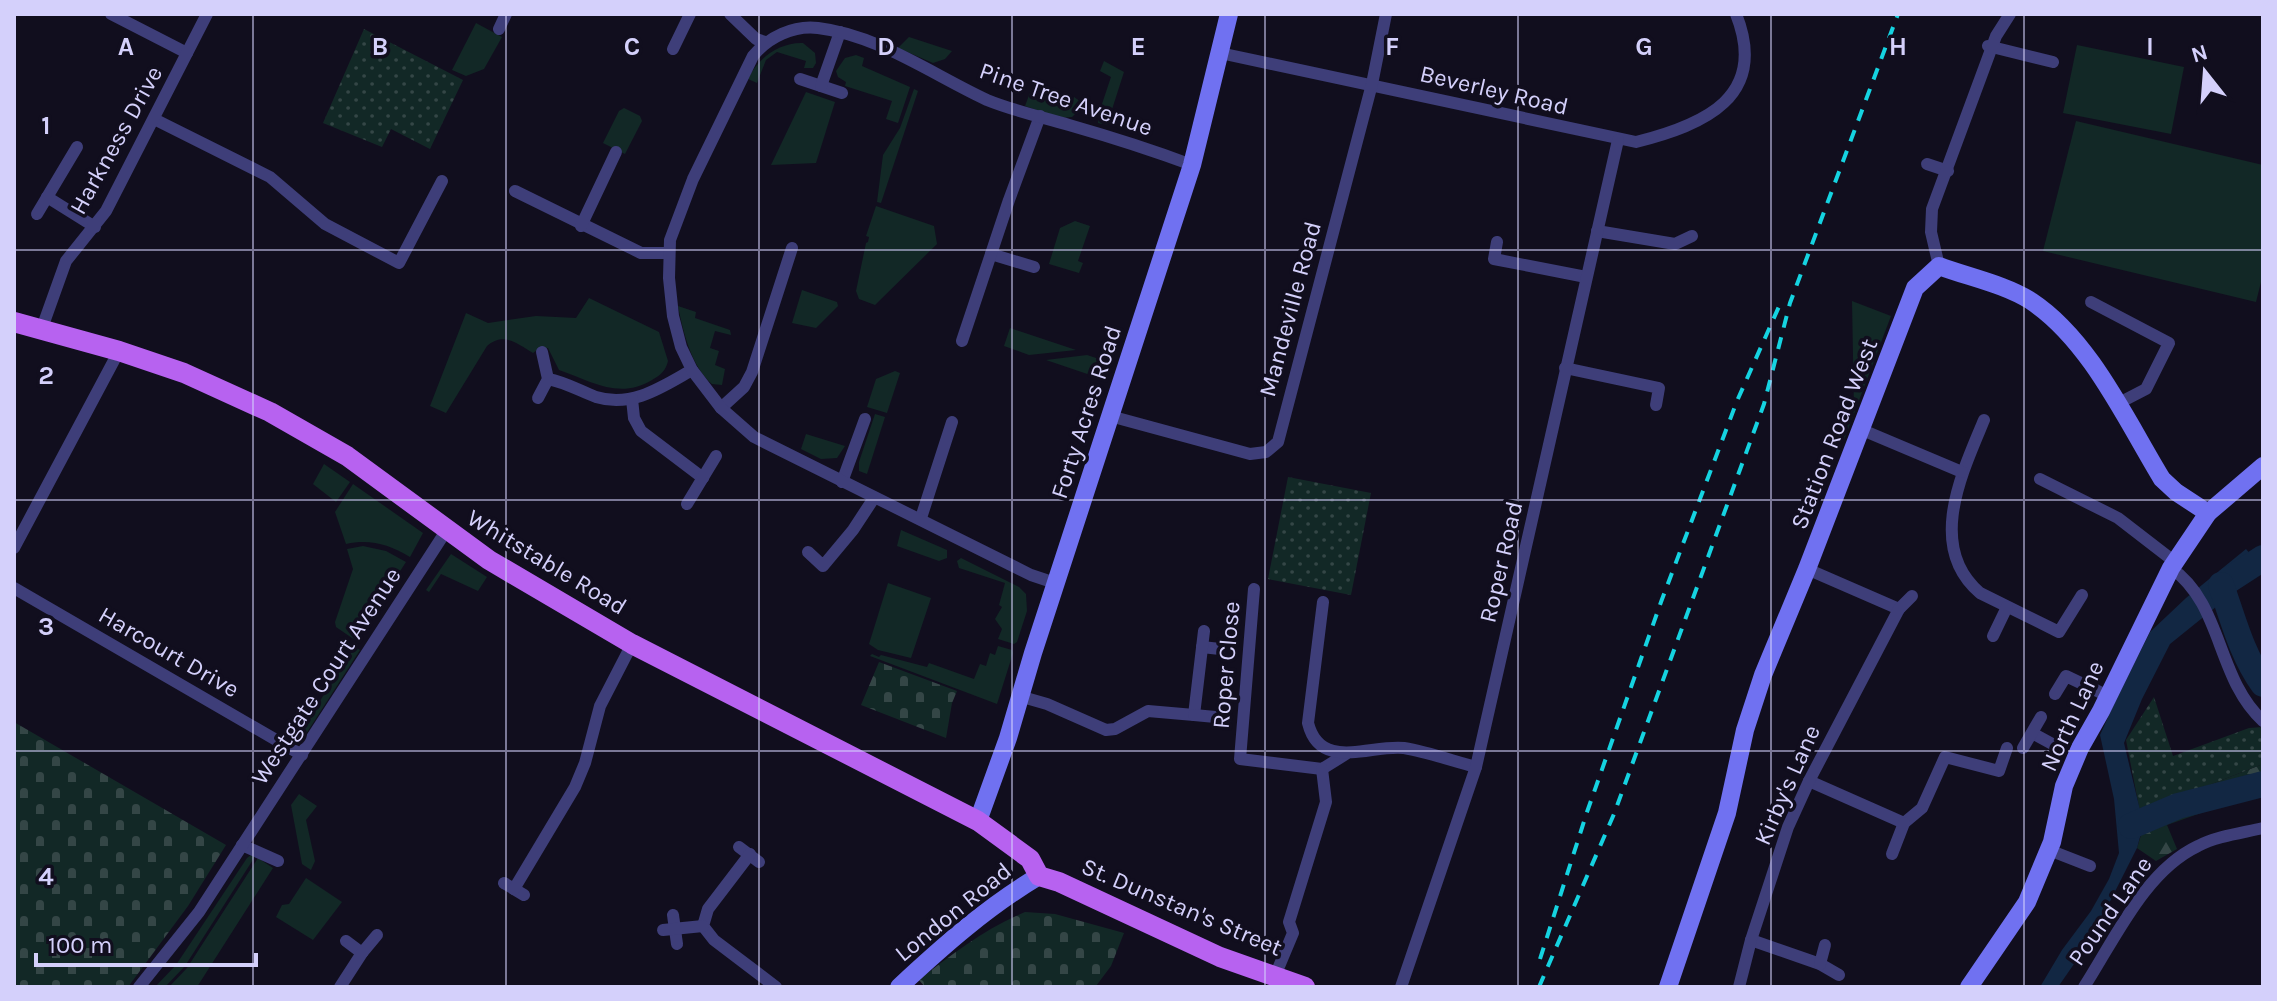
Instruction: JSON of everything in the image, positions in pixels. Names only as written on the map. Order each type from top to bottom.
[{"type":"main road","name":"Whitstable Road","points":[[14,322],[184,373],[301,428],[347,456],[489,560],[632,644],[978,821],[1030,859],[1039,876]]},
{"type":"main road","name":"St. Dunstan's Street","points":[[1039,876],[1059,882],[1220,957],[1305,987]]},
{"type":"street","points":[[111,14],[187,53]]},
{"type":"street","name":"Harkness Drive","points":[[42,328],[66,261],[95,227],[207,14]]},
{"type":"street","points":[[499,29],[506,14]]},
{"type":"street","points":[[673,49],[690,14]]},
{"type":"street","points":[[730,14],[756,39],[765,42],[747,65],[693,179],[675,222],[668,253],[673,316],[681,347],[692,370],[721,408],[754,437],[1031,575],[1055,583]]},
{"type":"street","name":"Forty Acres Road","points":[[978,821],[1008,738],[1055,583],[1192,165],[1229,14]]},
{"type":"street","name":"Mandeville Road","points":[[1110,416],[1250,454],[1273,449],[1278,442],[1372,84],[1386,14]]},
{"type":"street","name":"Beverley Road","points":[[1220,53],[1636,142],[1675,133],[1706,116],[1727,99],[1744,75],[1747,61],[1746,44],[1736,14]]},
{"type":"street","points":[[2010,14],[1991,43],[1932,209],[1931,232],[1939,266],[2030,301],[2066,331],[2092,364],[2162,479],[2208,513]]},
{"type":"street","name":"Pine Tree Avenue","points":[[765,42],[802,28],[840,32],[897,55],[989,100],[1192,165]]},
{"type":"street","points":[[821,86],[840,32]]},
{"type":"street","points":[[1991,43],[2053,62]]},
{"type":"street","points":[[800,79],[842,93]]},
{"type":"street","points":[[962,341],[1040,116]]},
{"type":"street","points":[[154,119],[270,177],[325,224],[399,263],[442,181]]},
{"type":"street","name":"Roper Road","points":[[1401,987],[1476,767],[1618,140]]},
{"type":"street","points":[[37,214],[77,147]]},
{"type":"street","points":[[581,226],[616,152]]},
{"type":"street","points":[[1927,164],[1948,171]]},
{"type":"street","points":[[515,191],[641,253],[668,253]]},
{"type":"street","points":[[47,197],[95,227]]},
{"type":"street","points":[[1597,231],[1675,244],[1692,236]]},
{"type":"street","points":[[1497,242],[1494,259],[1586,277]]},
{"type":"street","points":[[721,408],[744,387],[752,372],[792,248]]},
{"type":"street","points":[[991,254],[1034,267]]},
{"type":"street","name":"Station Road West","points":[[1668,987],[1727,813],[1745,730],[1763,675],[1915,288],[1939,266]]},
{"type":"street","points":[[2091,302],[2169,343],[2146,389],[2117,404]]},
{"type":"street","points":[[14,548],[119,351]]},
{"type":"street","points":[[538,398],[548,379],[542,352]]},
{"type":"street","points":[[1565,368],[1659,388],[1656,405]]},
{"type":"street","points":[[548,379],[613,401],[632,399],[656,390],[692,370]]},
{"type":"street","points":[[632,399],[634,418],[641,431],[703,478]]},
{"type":"street","points":[[842,482],[865,419]]},
{"type":"street","points":[[1984,420],[1962,472],[1951,524],[1954,557],[1971,585],[2007,607],[2059,632],[2082,595]]},
{"type":"street","points":[[921,518],[952,422]]},
{"type":"street","points":[[1860,429],[1962,472]]},
{"type":"street","points":[[687,504],[716,456]]},
{"type":"street","name":"North Lane","points":[[1969,987],[2027,902],[2049,850],[2064,786],[2067,752],[2108,696],[2173,565],[2208,513],[2263,466]]},
{"type":"street","points":[[2040,479],[2118,518],[2188,580],[2210,619],[2231,678],[2263,721]]},
{"type":"street","points":[[808,552],[823,566],[874,498]]},
{"type":"street","name":"Westgate Court Avenue","points":[[139,987],[199,912],[446,531]]},
{"type":"street","points":[[1807,569],[1899,609]]},
{"type":"street","name":"Harcourt Drive","points":[[14,588],[302,755]]},
{"type":"street","name":"Roper Close","points":[[1254,589],[1240,759],[1322,769]]},
{"type":"street","name":"Kirby's Lane","points":[[1739,987],[1788,827],[1899,609],[1912,596]]},
{"type":"street","points":[[1323,602],[1308,723],[1311,737],[1322,746],[1346,754],[1402,748],[1476,767]]},
{"type":"street","points":[[1993,636],[2007,607]]},
{"type":"street","points":[[1194,715],[1204,631]]},
{"type":"street","points":[[514,889],[575,787],[585,763],[600,706],[632,644]]},
{"type":"street","points":[[1202,647],[1220,649]]},
{"type":"street","points":[[2055,694],[2066,676],[2108,696]]},
{"type":"street","points":[[1019,696],[1047,704],[1106,730],[1115,729],[1148,711],[1226,718]]},
{"type":"street","points":[[2023,748],[2041,717]]},
{"type":"street","points":[[2032,733],[2067,752]]},
{"type":"street","points":[[1892,854],[1904,823],[1922,808],[1945,757],[1999,771],[2007,748]]},
{"type":"street","points":[[1275,976],[1293,933],[1289,922],[1326,802],[1322,769],[1346,754]]},
{"type":"street","points":[[1809,781],[1904,823]]},
{"type":"street","name":"Pound Lane","points":[[2084,987],[2162,870],[2202,844],[2263,828]]},
{"type":"street","points":[[242,845],[278,861]]},
{"type":"street","points":[[2049,850],[2090,866]]},
{"type":"street","points":[[703,926],[708,909],[749,854]]},
{"type":"street","name":"London Road","points":[[899,987],[969,924],[1039,876]]},
{"type":"street","points":[[673,915],[669,930],[677,944]]},
{"type":"street","points":[[669,930],[703,926]]},
{"type":"street","points":[[703,926],[714,940],[776,987]]},
{"type":"street","points":[[340,987],[377,935]]},
{"type":"street","points":[[1751,940],[1820,964],[1839,975]]},
{"type":"street","points":[[346,941],[362,953]]},
{"type":"street","points":[[1820,964],[1825,945]]},
{"type":"green space","points":[[476,23],[502,37],[484,69],[466,76],[452,70]]},
{"type":"green space","points":[[364,29],[463,80],[430,149],[391,129],[382,147],[323,123]]},
{"type":"green space","points":[[909,37],[952,51],[945,59],[933,63],[898,48]]},
{"type":"green space","points":[[803,43],[815,53],[813,68],[804,68],[806,61],[777,52],[766,60],[757,83],[748,79],[770,53],[786,45]]},
{"type":"green space","points":[[2077,45],[2184,67],[2171,134],[2063,113]]},
{"type":"green space","points":[[856,55],[864,58],[862,66],[910,87],[898,123],[886,119],[892,101],[845,86],[846,82],[838,77],[836,71],[845,58]]},
{"type":"green space","points":[[1104,61],[1124,72],[1107,125],[1098,123],[1111,77],[1100,71]]},
{"type":"green space","points":[[914,89],[918,91],[881,203],[877,202],[883,155],[900,128]]},
{"type":"green space","points":[[1031,90],[1072,103],[1074,97],[1082,107],[1072,117],[1059,118],[1025,106]]},
{"type":"green space","points":[[806,92],[835,102],[816,163],[771,165]]},
{"type":"green space","points":[[624,108],[640,116],[642,121],[625,154],[603,143],[619,111]]},
{"type":"green space","points":[[2076,121],[2263,165],[2263,274],[2256,302],[2043,251]]},
{"type":"green space","points":[[876,206],[934,226],[937,244],[875,305],[859,299],[856,291],[869,237],[866,236]]},
{"type":"green space","points":[[1075,221],[1090,226],[1078,261],[1083,263],[1079,273],[1049,264],[1060,228]]},
{"type":"green space","points":[[802,290],[837,302],[838,306],[816,328],[792,323]]},
{"type":"green space","points":[[589,298],[659,332],[668,361],[660,374],[640,386],[605,387],[559,370],[548,348],[540,348],[533,353],[505,339],[487,346],[446,413],[430,406],[466,313],[488,323],[536,316],[576,318]]},
{"type":"green space","points":[[1852,301],[1891,316],[1844,440],[1839,430],[1854,411]]},
{"type":"green space","points":[[678,306],[696,312],[695,318],[730,330],[731,335],[715,331],[710,348],[719,351],[715,365],[725,369],[722,385],[712,384],[693,358]]},
{"type":"green space","points":[[1010,328],[1076,350],[1029,355],[1004,346]]},
{"type":"green space","points":[[1087,355],[1111,363],[1105,380],[1046,360]]},
{"type":"green space","points":[[895,371],[900,373],[887,413],[867,407],[876,379]]},
{"type":"green space","points":[[875,414],[885,417],[867,474],[859,471],[859,462]]},
{"type":"green space","points":[[806,434],[845,446],[837,458],[821,459],[801,449]]},
{"type":"green space","points":[[324,464],[350,482],[336,502],[313,484]]},
{"type":"green space","points":[[1288,477],[1371,493],[1351,595],[1268,579]]},
{"type":"green space","points":[[353,484],[423,533],[410,557],[379,544],[346,544],[335,512]]},
{"type":"green space","points":[[901,530],[947,550],[947,558],[939,561],[897,546]]},
{"type":"green space","points":[[363,546],[386,551],[406,562],[355,640],[336,627],[335,622],[353,569],[347,549]]},
{"type":"green space","points":[[451,554],[487,577],[478,591],[441,574],[429,592],[426,590]]},
{"type":"green space","points":[[961,558],[1019,587],[1026,594],[1027,611],[1014,644],[998,639],[1002,629],[995,619],[1002,607],[999,605],[1005,583],[959,568],[957,561]]},
{"type":"green space","points":[[888,583],[931,598],[911,658],[878,650],[869,644]]},
{"type":"green space","points":[[998,646],[1013,653],[997,704],[870,656],[881,655],[927,667],[929,663],[974,679],[980,664],[986,666],[990,653],[995,655]]},
{"type":"green space","points":[[355,647],[360,650],[304,737],[299,733]]},
{"type":"green space","points":[[879,662],[957,691],[946,738],[861,705]]},
{"type":"green space","points":[[2154,697],[2173,756],[2249,728],[2263,727],[2263,764],[2140,812],[2126,740]]},
{"type":"green space","points":[[14,722],[226,845],[188,906],[128,987],[14,987]]},
{"type":"green space","points":[[2263,764],[2263,791],[2167,825],[2177,849],[2156,861],[2137,848],[2142,832],[2140,812]]},
{"type":"green space","points":[[299,794],[317,806],[306,820],[315,861],[311,870],[302,864],[291,805]]},
{"type":"green space","points":[[251,855],[256,855],[185,966],[165,987],[155,987],[176,965]]},
{"type":"green space","points":[[258,858],[273,868],[197,987],[169,987],[187,968]]},
{"type":"green space","points":[[306,878],[342,902],[313,940],[276,917],[282,905],[289,904]]},
{"type":"green space","points":[[1025,912],[1055,914],[1124,933],[1111,966],[1096,986],[925,987],[919,980],[983,934]]},
{"type":"water","points":[[2246,549],[2263,569],[2170,644],[2142,699],[2124,743],[2140,810],[2142,830],[2137,848],[2090,941],[2058,987],[2040,987],[2091,911],[2119,853],[2114,799],[2100,735],[2114,704],[2150,632]]},
{"type":"waterway","points":[[2229,580],[2263,558]]},
{"type":"waterway","points":[[2221,585],[2244,649],[2263,684]]},
{"type":"waterway","points":[[2131,826],[2178,806],[2263,784]]},
{"type":"railway","points":[[1539,987],[1614,814],[1764,404],[1790,303],[1898,14]]},
{"type":"railway","points":[[1540,959],[1587,812],[1661,602],[1737,401],[1781,302]]}]
